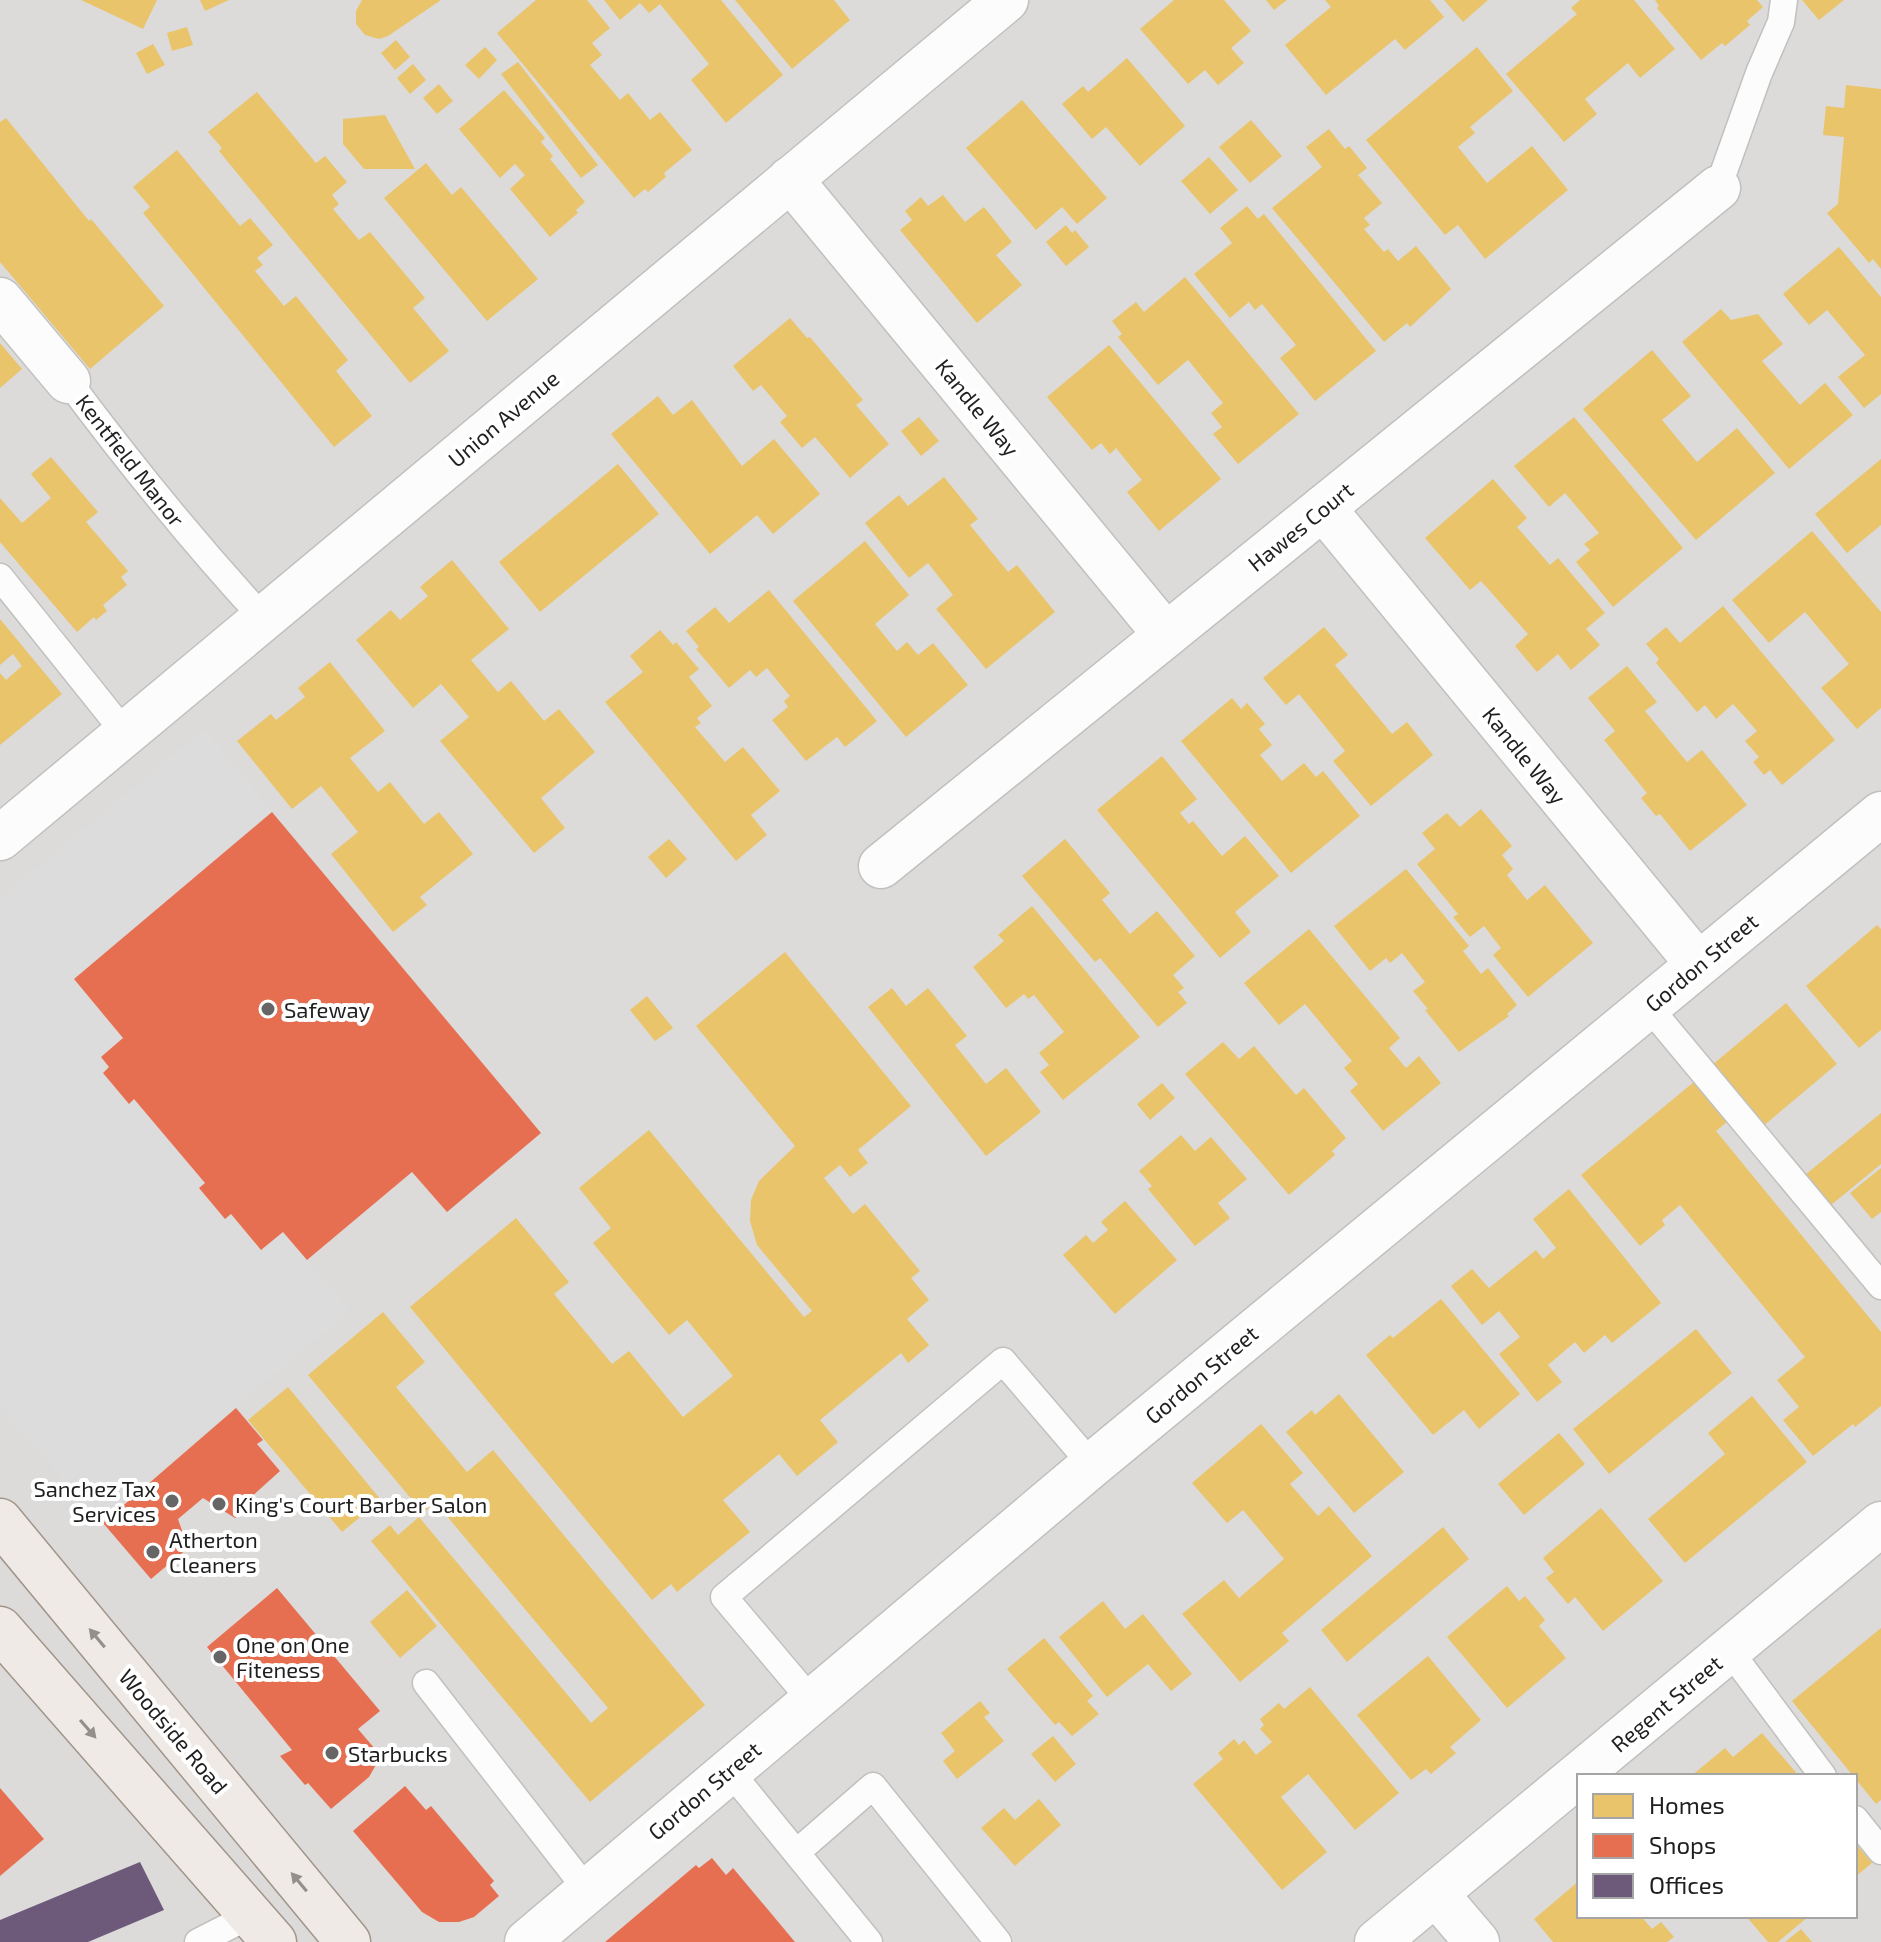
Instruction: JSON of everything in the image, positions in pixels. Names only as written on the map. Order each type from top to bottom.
[{"type":"main road","name":"Woodside Road","points":[[0,1521],[348,1942]]},
{"type":"main road","points":[[0,1629],[263,1928]]},
{"type":"street","name":"Union Avenue","points":[[0,838],[1006,0]]},
{"type":"street","name":"Kandle Way","points":[[790,179],[1166,635]]},
{"type":"street","name":"Hawes Court","points":[[881,866],[1718,188]]},
{"type":"street","name":"Kentfield Manor","points":[[0,300],[68,381]]},
{"type":"street","name":"Kandle Way","points":[[1323,508],[1698,964]]},
{"type":"street","name":"Gordon Street","points":[[524,1942],[1092,1465],[1881,814]]},
{"type":"street","name":"Regent Street","points":[[1580,1774],[1881,1524]]},
{"type":"street","name":"Regent Street","points":[[1377,1942],[1577,1777]]},
{"type":"street","points":[[1436,1894],[1477,1942]]},
{"type":"lane","points":[[1718,188],[1751,93],[1781,22],[1784,0]]},
{"type":"lane","name":"Kentfield Manor","points":[[68,381],[118,448],[263,618]]},
{"type":"lane","points":[[0,577],[125,733]]},
{"type":"lane","points":[[1648,1006],[1881,1286]]},
{"type":"lane","points":[[811,1700],[724,1597],[1003,1361],[1092,1465]]},
{"type":"lane","points":[[1729,1650],[1822,1774]]},
{"type":"lane","points":[[426,1683],[587,1890]]},
{"type":"lane","points":[[728,1769],[869,1942]]},
{"type":"lane","points":[[797,1852],[873,1786],[998,1942]]},
{"type":"lane","points":[[1857,1821],[1881,1851]]},
{"type":"lane","points":[[198,1942],[263,1928]]},
{"type":"shaded area","points":[[0,0],[1881,0],[1881,1942],[0,1942]]},
{"type":"shaded area","points":[[204,729],[272,812],[74,980],[123,1038],[101,1057],[130,1103],[134,1099],[205,1183],[200,1188],[225,1218],[231,1214],[283,1232],[350,1311],[99,1521],[0,1407],[0,899]]},
{"type":"building: Homes","points":[[81,0],[157,0],[143,29]]},
{"type":"building: Homes","points":[[200,0],[229,0],[205,11]]},
{"type":"building: Homes","points":[[362,0],[441,0],[379,39],[365,35],[356,24],[356,11]]},
{"type":"building: Homes","points":[[536,0],[587,0],[610,28],[592,43],[602,55],[590,65],[620,100],[628,93],[650,120],[660,112],[692,150],[664,173],[666,177],[648,192],[645,189],[634,198],[497,33]]},
{"type":"building: Homes","points":[[604,0],[721,0],[783,75],[726,123],[691,80],[709,64],[660,4],[649,13],[640,3],[620,20]]},
{"type":"building: Homes","points":[[735,0],[834,0],[850,20],[792,69]]},
{"type":"building: Homes","points":[[1174,0],[1224,0],[1251,31],[1231,48],[1244,63],[1218,85],[1205,70],[1188,84],[1140,29]]},
{"type":"building: Homes","points":[[1266,0],[1287,0],[1274,10]]},
{"type":"building: Homes","points":[[1325,0],[1430,0],[1444,17],[1405,50],[1395,39],[1326,95],[1285,45],[1331,7]]},
{"type":"building: Homes","points":[[1444,0],[1488,0],[1463,22]]},
{"type":"building: Homes","points":[[1580,0],[1634,0],[1675,49],[1640,78],[1628,63],[1585,99],[1597,114],[1564,142],[1506,74],[1577,14],[1571,8]]},
{"type":"building: Homes","points":[[1655,0],[1757,0],[1763,7],[1747,21],[1750,25],[1725,46],[1722,43],[1701,60],[1657,8],[1659,6]]},
{"type":"building: Homes","points":[[1802,0],[1844,0],[1819,20]]},
{"type":"building: Homes","points":[[187,27],[193,45],[172,51],[167,33]]},
{"type":"building: Homes","points":[[396,40],[410,57],[395,70],[381,53]]},
{"type":"building: Homes","points":[[153,44],[165,65],[147,74],[136,53]]},
{"type":"building: Homes","points":[[485,47],[497,60],[479,79],[465,65]]},
{"type":"building: Homes","points":[[1477,47],[1513,91],[1470,127],[1475,133],[1458,147],[1487,183],[1532,146],[1568,190],[1485,259],[1458,225],[1445,235],[1366,140]]},
{"type":"building: Homes","points":[[1127,58],[1185,126],[1140,166],[1106,127],[1092,139],[1062,104],[1083,86],[1088,92]]},
{"type":"building: Homes","points":[[518,62],[598,165],[581,178],[501,74]]},
{"type":"building: Homes","points":[[413,64],[426,80],[410,94],[397,78]]},
{"type":"building: Homes","points":[[439,84],[453,101],[437,114],[423,98]]},
{"type":"building: Homes","points":[[1846,85],[1881,89],[1881,269],[1873,259],[1869,263],[1827,213],[1838,204],[1844,137],[1823,135],[1826,106],[1844,108]]},
{"type":"building: Homes","points":[[504,90],[545,138],[541,142],[553,156],[550,159],[585,202],[576,210],[578,213],[550,237],[510,189],[525,175],[515,164],[500,178],[459,129]]},
{"type":"building: Homes","points":[[257,92],[316,163],[325,156],[347,182],[332,195],[339,204],[333,209],[359,240],[370,232],[425,298],[413,308],[449,351],[410,383],[219,151],[222,148],[208,132]]},
{"type":"building: Homes","points":[[1022,100],[1107,198],[1077,224],[1062,207],[1036,230],[966,148]]},
{"type":"building: Homes","points":[[385,115],[415,169],[364,169],[343,144],[343,119]]},
{"type":"building: Homes","points":[[6,118],[89,221],[91,219],[164,306],[90,369],[0,262],[0,122]]},
{"type":"building: Homes","points":[[1251,120],[1282,156],[1250,183],[1219,147]]},
{"type":"building: Homes","points":[[1329,129],[1345,149],[1349,146],[1367,168],[1358,175],[1382,203],[1364,218],[1370,225],[1364,229],[1384,252],[1388,249],[1398,261],[1416,246],[1451,289],[1410,327],[1407,323],[1384,342],[1272,208],[1322,167],[1306,147]]},
{"type":"building: Homes","points":[[177,150],[240,226],[250,218],[273,245],[257,258],[263,265],[255,271],[284,306],[296,296],[348,360],[336,371],[372,416],[334,447],[143,213],[150,207],[133,187]]},
{"type":"building: Homes","points":[[1209,157],[1238,190],[1210,214],[1181,181]]},
{"type":"building: Homes","points":[[426,163],[452,195],[461,187],[538,279],[487,321],[384,198]]},
{"type":"building: Homes","points":[[943,195],[965,222],[984,207],[1012,242],[996,255],[1022,285],[977,323],[900,230],[912,220],[905,211],[921,197],[928,206]]},
{"type":"building: Homes","points":[[1247,206],[1258,219],[1264,214],[1376,351],[1315,401],[1280,358],[1296,345],[1262,304],[1255,310],[1249,302],[1230,318],[1194,274],[1232,243],[1220,228]]},
{"type":"building: Homes","points":[[1066,225],[1072,233],[1075,230],[1089,247],[1066,266],[1046,242]]},
{"type":"building: Homes","points":[[1839,247],[1881,297],[1881,394],[1864,408],[1838,377],[1865,355],[1827,310],[1809,325],[1783,294]]},
{"type":"building: Homes","points":[[1185,277],[1299,414],[1238,464],[1213,434],[1222,427],[1211,413],[1223,403],[1188,360],[1158,385],[1118,337],[1122,334],[1112,321],[1136,302],[1144,312]]},
{"type":"building: Homes","points":[[1721,309],[1731,320],[1758,314],[1783,344],[1762,361],[1800,405],[1825,383],[1853,415],[1789,469],[1682,342]]},
{"type":"building: Homes","points":[[790,318],[863,400],[856,405],[889,444],[850,478],[815,437],[802,448],[780,422],[787,416],[761,385],[753,391],[733,366]]},
{"type":"building: Homes","points":[[0,343],[22,369],[0,388]]},
{"type":"building: Homes","points":[[1109,345],[1221,479],[1159,531],[1127,492],[1142,480],[1116,448],[1110,454],[1101,443],[1092,450],[1047,397]]},
{"type":"building: Homes","points":[[1652,350],[1691,396],[1662,420],[1697,462],[1737,428],[1775,473],[1696,540],[1583,409]]},
{"type":"building: Homes","points":[[658,396],[673,415],[692,400],[742,466],[774,439],[820,494],[773,534],[757,515],[710,554],[611,434]]},
{"type":"building: Homes","points":[[919,417],[939,441],[921,456],[901,431]]},
{"type":"building: Homes","points":[[1574,417],[1683,548],[1613,607],[1576,562],[1590,550],[1584,544],[1599,533],[1565,493],[1549,507],[1514,466]]},
{"type":"building: Homes","points":[[51,457],[98,512],[86,522],[128,571],[121,577],[127,585],[103,605],[107,611],[96,620],[94,617],[77,632],[0,542],[0,498],[22,523],[51,498],[31,474]]},
{"type":"building: Homes","points":[[1881,459],[1881,525],[1847,553],[1815,514]]},
{"type":"building: Homes","points":[[618,464],[659,514],[540,612],[499,562]]},
{"type":"building: Homes","points":[[944,477],[978,519],[970,525],[1008,572],[1017,565],[1055,612],[986,669],[936,609],[953,595],[928,563],[909,578],[865,523],[899,495],[908,506]]},
{"type":"building: Homes","points":[[1493,479],[1527,518],[1517,527],[1550,565],[1558,558],[1605,613],[1586,629],[1600,645],[1571,670],[1558,654],[1537,672],[1515,646],[1528,634],[1481,581],[1470,590],[1425,538]]},
{"type":"building: Homes","points":[[1812,531],[1881,612],[1881,708],[1857,729],[1821,688],[1849,664],[1805,612],[1769,643],[1732,600]]},
{"type":"building: Homes","points":[[865,541],[909,595],[875,624],[897,651],[907,642],[918,655],[933,643],[968,685],[906,737],[793,601]]},
{"type":"building: Homes","points":[[452,560],[509,629],[471,660],[498,692],[511,681],[544,721],[559,709],[595,752],[541,798],[565,828],[534,853],[440,741],[469,717],[441,684],[413,708],[356,640],[391,610],[400,620],[428,596],[420,587]]},
{"type":"building: Homes","points":[[769,590],[877,721],[845,747],[837,737],[806,761],[772,720],[788,707],[784,701],[790,696],[767,668],[756,677],[750,670],[729,688],[696,649],[699,647],[686,631],[715,607],[729,623]]},
{"type":"building: Homes","points":[[1723,606],[1835,740],[1782,785],[1770,770],[1764,775],[1753,762],[1759,757],[1745,741],[1757,731],[1733,704],[1716,719],[1705,705],[1697,712],[1656,663],[1659,659],[1646,644],[1666,627],[1680,643]]},
{"type":"building: Homes","points":[[0,619],[62,694],[0,745],[0,673],[6,680],[22,666],[13,654],[0,665]]},
{"type":"building: Homes","points":[[1324,627],[1348,655],[1335,665],[1392,734],[1407,722],[1433,755],[1371,806],[1333,761],[1345,751],[1299,694],[1286,705],[1263,678]]},
{"type":"building: Homes","points":[[660,630],[673,645],[676,642],[699,669],[689,677],[712,706],[697,718],[701,723],[695,727],[725,762],[743,747],[780,791],[751,815],[767,835],[736,861],[605,702],[643,672],[630,656]]},
{"type":"building: Homes","points":[[330,662],[385,731],[350,758],[378,792],[390,782],[424,824],[439,812],[473,854],[420,897],[427,905],[393,932],[331,854],[358,832],[321,786],[292,809],[237,741],[271,714],[276,720],[305,697],[298,688]]},
{"type":"building: Homes","points":[[1627,666],[1657,702],[1645,711],[1687,762],[1702,750],[1747,805],[1690,851],[1660,814],[1656,816],[1641,798],[1647,793],[1604,740],[1615,731],[1588,698]]},
{"type":"building: Homes","points":[[1232,698],[1241,709],[1247,703],[1265,724],[1259,729],[1272,745],[1260,755],[1282,781],[1304,763],[1316,777],[1323,771],[1360,816],[1291,873],[1181,741]]},
{"type":"building: Homes","points":[[1162,756],[1197,799],[1180,813],[1189,824],[1193,821],[1222,856],[1245,836],[1279,876],[1235,912],[1251,932],[1220,958],[1097,810]]},
{"type":"building: Homes","points":[[1481,809],[1512,846],[1502,855],[1513,869],[1507,875],[1527,900],[1545,885],[1593,943],[1528,997],[1493,955],[1501,948],[1484,926],[1470,937],[1453,917],[1458,914],[1417,864],[1435,849],[1422,833],[1447,813],[1460,827]]},
{"type":"building: Homes","points":[[669,839],[687,859],[666,878],[648,857]]},
{"type":"building: Homes","points":[[1065,839],[1110,893],[1102,900],[1130,934],[1157,911],[1195,956],[1173,975],[1184,988],[1178,992],[1187,1003],[1158,1027],[1100,958],[1095,962],[1022,876]]},
{"type":"building: Homes","points":[[1406,869],[1469,946],[1463,951],[1481,974],[1488,968],[1517,1005],[1507,1014],[1509,1016],[1459,1052],[1413,991],[1425,982],[1402,953],[1390,963],[1386,958],[1370,971],[1334,926]]},
{"type":"building: Homes","points":[[1032,906],[1140,1037],[1063,1100],[1040,1072],[1049,1065],[1039,1053],[1064,1032],[1034,995],[1028,999],[1024,994],[1006,1008],[973,967],[1004,941],[998,935]]},
{"type":"building: Homes","points":[[1877,925],[1881,929],[1881,1030],[1859,1048],[1806,986]]},
{"type":"building: Homes","points":[[1309,929],[1400,1038],[1389,1048],[1406,1068],[1419,1056],[1441,1083],[1383,1131],[1350,1091],[1358,1084],[1344,1068],[1352,1061],[1305,1004],[1279,1025],[1244,983]]},
{"type":"building: Homes","points":[[785,952],[911,1106],[858,1150],[868,1163],[850,1177],[840,1165],[824,1178],[853,1214],[865,1204],[920,1271],[911,1278],[929,1300],[907,1319],[929,1345],[908,1363],[901,1353],[820,1420],[838,1442],[797,1476],[779,1454],[723,1500],[750,1532],[677,1592],[671,1584],[652,1600],[410,1307],[516,1218],[569,1282],[554,1294],[612,1364],[629,1351],[683,1417],[733,1376],[687,1320],[669,1335],[593,1243],[611,1228],[579,1188],[649,1130],[804,1317],[812,1311],[757,1245],[750,1221],[751,1200],[759,1181],[795,1146],[696,1026]]},
{"type":"building: Homes","points":[[892,988],[906,1006],[928,988],[967,1036],[955,1045],[986,1084],[1006,1068],[1041,1112],[986,1156],[868,1007]]},
{"type":"building: Homes","points":[[647,996],[673,1028],[655,1041],[630,1010]]},
{"type":"building: Homes","points":[[1786,1003],[1837,1064],[1762,1127],[1711,1066]]},
{"type":"building: Homes","points":[[1223,1042],[1239,1059],[1254,1046],[1296,1095],[1304,1088],[1346,1138],[1332,1151],[1335,1155],[1289,1195],[1185,1074]]},
{"type":"building: Homes","points":[[1694,1082],[1727,1122],[1716,1131],[1881,1332],[1881,1406],[1813,1456],[1783,1420],[1799,1407],[1777,1380],[1805,1357],[1680,1205],[1662,1220],[1665,1225],[1640,1246],[1581,1175]]},
{"type":"building: Homes","points":[[1162,1083],[1175,1098],[1150,1120],[1137,1104]]},
{"type":"building: Homes","points":[[1881,1113],[1881,1164],[1825,1210],[1800,1179]]},
{"type":"building: Homes","points":[[1181,1135],[1195,1151],[1211,1137],[1247,1179],[1218,1203],[1230,1218],[1195,1246],[1148,1189],[1152,1186],[1139,1171]]},
{"type":"building: Homes","points":[[1881,1168],[1881,1212],[1872,1219],[1850,1193]]},
{"type":"building: Homes","points":[[1569,1189],[1661,1303],[1612,1343],[1605,1335],[1584,1353],[1575,1342],[1548,1365],[1562,1382],[1537,1402],[1499,1354],[1520,1337],[1499,1311],[1482,1325],[1451,1286],[1472,1269],[1489,1288],[1536,1250],[1543,1259],[1556,1248],[1533,1219]]},
{"type":"building: Homes","points":[[1125,1201],[1177,1260],[1115,1314],[1063,1255],[1086,1235],[1093,1243],[1108,1230],[1101,1222]]},
{"type":"building: Homes","points":[[1441,1299],[1520,1394],[1479,1429],[1464,1410],[1433,1435],[1366,1355],[1390,1335],[1393,1338]]},
{"type":"building: Homes","points":[[383,1312],[425,1362],[396,1387],[467,1472],[493,1450],[705,1705],[590,1802],[371,1541],[390,1525],[398,1535],[419,1517],[591,1723],[608,1708],[435,1502],[423,1513],[308,1375]]},
{"type":"building: Homes","points":[[1696,1329],[1732,1373],[1609,1474],[1573,1429]]},
{"type":"building: Homes","points":[[288,1387],[381,1500],[342,1532],[248,1420]]},
{"type":"building: Homes","points":[[1339,1394],[1404,1472],[1354,1513],[1286,1432],[1312,1410],[1315,1415]]},
{"type":"building: Homes","points":[[1752,1396],[1807,1462],[1685,1563],[1648,1519],[1725,1454],[1708,1433]]},
{"type":"building: Homes","points":[[1261,1424],[1303,1473],[1290,1484],[1318,1516],[1329,1506],[1372,1556],[1282,1633],[1289,1641],[1240,1682],[1182,1614],[1224,1580],[1239,1598],[1284,1559],[1243,1510],[1227,1523],[1192,1483]]},
{"type":"building: Homes","points":[[1559,1433],[1585,1464],[1524,1515],[1498,1484]]},
{"type":"building: Homes","points":[[1601,1508],[1663,1581],[1603,1631],[1575,1597],[1568,1604],[1546,1578],[1554,1572],[1543,1558]]},
{"type":"building: Homes","points":[[1443,1527],[1469,1559],[1347,1662],[1321,1630]]},
{"type":"building: Homes","points":[[1507,1586],[1519,1601],[1525,1596],[1545,1620],[1539,1626],[1566,1658],[1507,1708],[1447,1637]]},
{"type":"building: Homes","points":[[407,1590],[437,1626],[400,1658],[370,1622]]},
{"type":"building: Homes","points":[[1103,1601],[1125,1629],[1143,1614],[1192,1674],[1171,1691],[1148,1664],[1107,1697],[1059,1637]]},
{"type":"building: Homes","points":[[1881,1628],[1881,1800],[1876,1804],[1857,1781],[1857,1774],[1852,1774],[1792,1701]]},
{"type":"building: Homes","points":[[1044,1638],[1093,1696],[1087,1701],[1099,1714],[1072,1736],[1059,1722],[1055,1725],[1007,1669]]},
{"type":"building: Homes","points":[[1428,1656],[1481,1720],[1450,1747],[1456,1753],[1431,1774],[1426,1769],[1411,1780],[1357,1715]]},
{"type":"building: Homes","points":[[1310,1687],[1399,1793],[1355,1830],[1308,1774],[1281,1797],[1327,1852],[1282,1890],[1193,1784],[1223,1759],[1218,1753],[1234,1739],[1239,1745],[1244,1740],[1256,1755],[1272,1742],[1260,1729],[1264,1725],[1260,1719],[1279,1703],[1284,1709]]},
{"type":"building: Homes","points":[[980,1701],[990,1713],[984,1717],[1004,1741],[957,1779],[943,1761],[955,1751],[941,1733]]},
{"type":"building: Homes","points":[[1762,1733],[1797,1774],[1693,1774],[1725,1748],[1733,1757]]},
{"type":"building: Homes","points":[[1053,1736],[1076,1764],[1055,1782],[1031,1754]]},
{"type":"building: Homes","points":[[1039,1799],[1061,1825],[1015,1866],[981,1828],[1004,1808],[1015,1820]]},
{"type":"building: Homes","points":[[1857,1845],[1872,1863],[1857,1875]]},
{"type":"building: Homes","points":[[1577,1883],[1577,1918],[1643,1918],[1652,1929],[1661,1922],[1674,1937],[1667,1942],[1553,1942],[1534,1919]]},
{"type":"building: Homes","points":[[1748,1918],[1807,1918],[1778,1942],[1768,1942]]},
{"type":"building: Homes","points":[[1801,1929],[1812,1942],[1785,1942]]},
{"type":"building: Shops","name":"Safeway","points":[[272,812],[541,1133],[447,1212],[412,1172],[307,1260],[283,1232],[261,1250],[231,1214],[225,1219],[199,1188],[205,1183],[134,1099],[129,1104],[103,1073],[109,1067],[101,1057],[123,1038],[74,979]]},
{"type":"building: Shops","points":[[236,1408],[263,1440],[257,1444],[280,1471],[249,1499],[253,1503],[235,1518],[203,1498],[178,1519],[188,1548],[151,1579],[103,1523]]},
{"type":"building: Shops","points":[[277,1588],[380,1711],[358,1729],[381,1756],[369,1777],[331,1809],[280,1756],[292,1750],[207,1647]]},
{"type":"building: Shops","points":[[405,1786],[426,1810],[431,1806],[494,1881],[490,1885],[499,1896],[474,1917],[459,1922],[439,1922],[422,1912],[353,1831]]},
{"type":"building: Shops","points":[[0,1788],[44,1839],[0,1876]]},
{"type":"building: Shops","points":[[712,1858],[726,1875],[733,1868],[795,1942],[605,1942],[696,1865],[699,1868]]},
{"type":"building: Offices","points":[[140,1862],[164,1910],[88,1942],[0,1942],[0,1920]]},
{"type":"place","name":"Safeway","points":[[268,1009]]},
{"type":"place","name":"Sanchez Tax Services","points":[[172,1501]]},
{"type":"place","name":"King's Court Barber Salon","points":[[219,1504]]},
{"type":"place","name":"Atherton Cleaners","points":[[153,1552]]},
{"type":"place","name":"One on One Fiteness","points":[[220,1657]]},
{"type":"place","name":"Starbucks","points":[[332,1753]]}]
